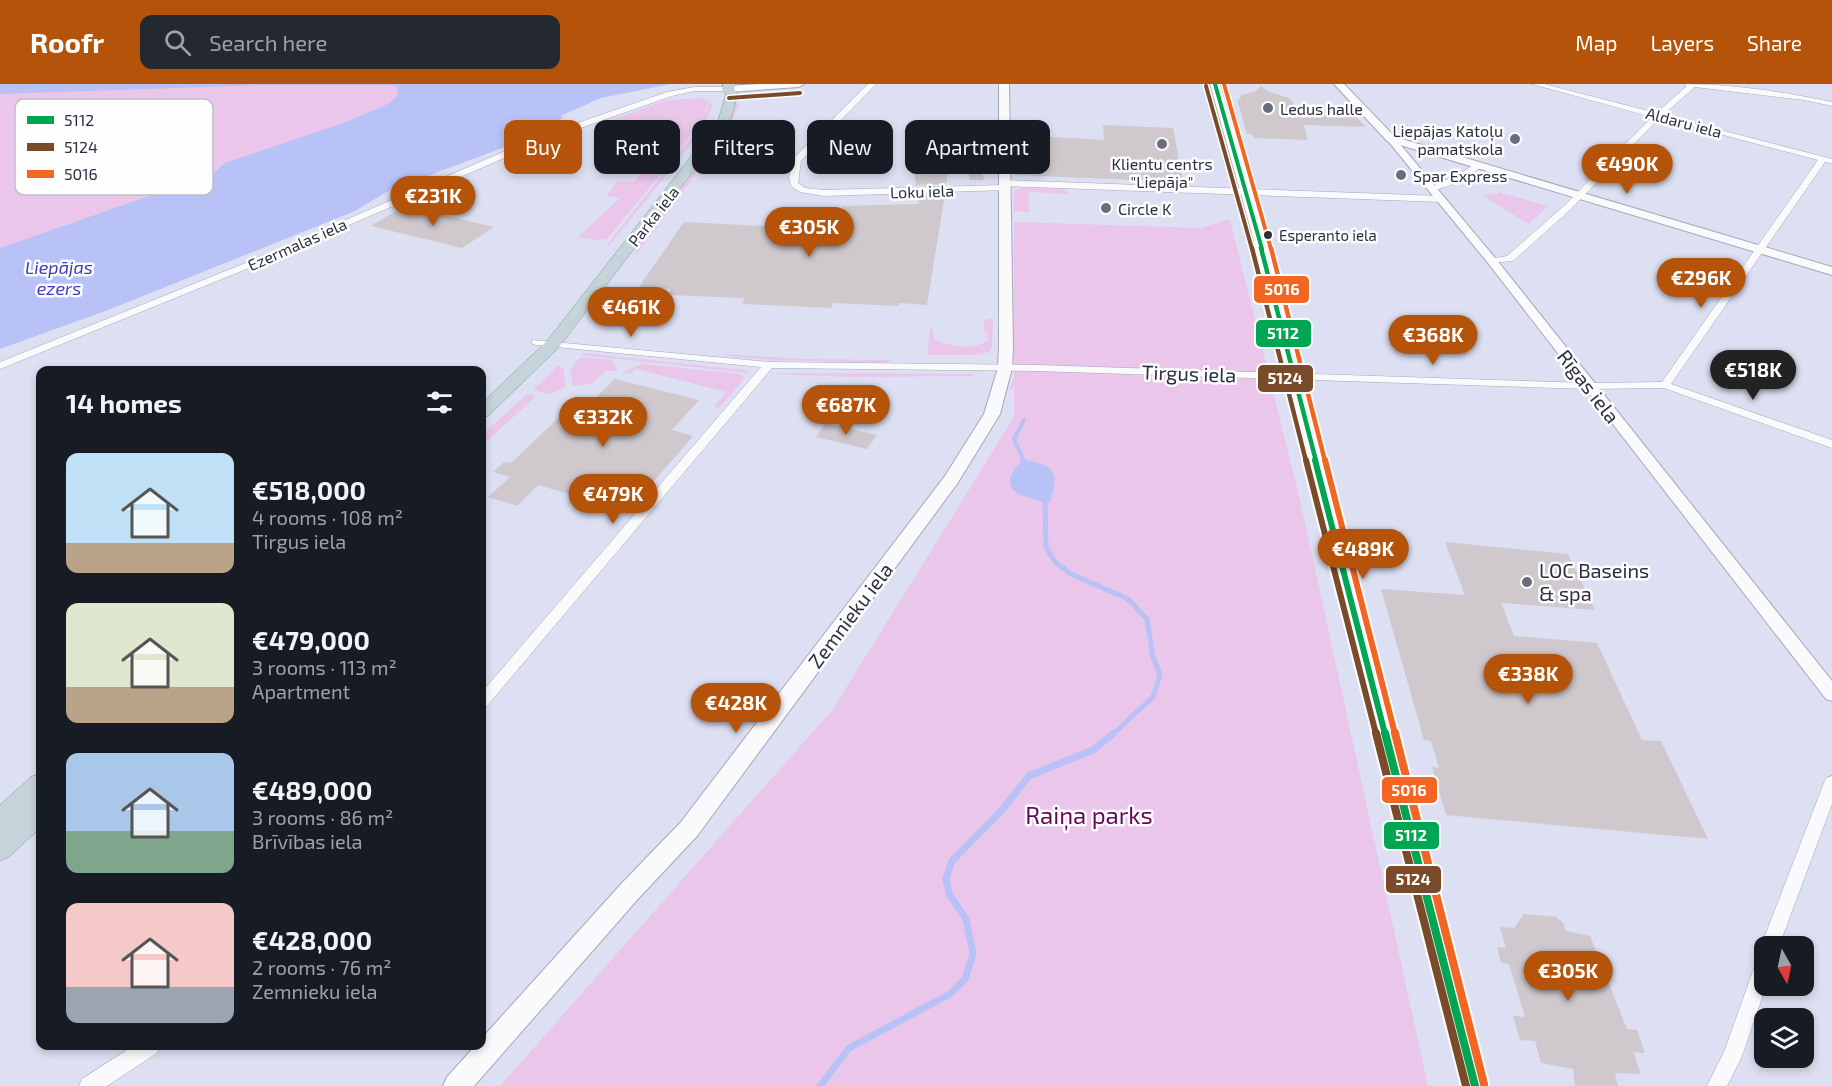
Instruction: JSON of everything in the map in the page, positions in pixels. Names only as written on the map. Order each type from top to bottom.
[{"type":"highway","name":"Parka iela","points":[[486,389],[536,342],[619,242],[704,133],[725,87],[732,94],[724,121],[716,134],[553,344],[486,408]]},
{"type":"highway","points":[[0,821],[36,789]]},
{"type":"highway","points":[[0,849],[36,816]]},
{"type":"main road","points":[[725,87],[799,84]]},
{"type":"main road","points":[[1215,84],[1294,376],[1474,1086]]},
{"type":"main road","name":"Rīgas iela","points":[[1339,84],[1396,136]]},
{"type":"main road","name":"Zemnieku iela","points":[[456,1086],[630,891],[689,829],[951,480],[992,414],[1005,368],[1003,85]]},
{"type":"main road","points":[[1396,136],[1413,146],[1832,271]]},
{"type":"street","name":"Loku iela","points":[[872,84],[797,160],[793,177],[794,184],[802,190],[824,193],[1003,186]]},
{"type":"street","name":"Aldaru iela","points":[[1536,84],[1828,160]]},
{"type":"street","points":[[1687,84],[1804,98],[1832,104]]},
{"type":"street","points":[[1492,261],[1510,259],[1579,196],[1692,85]]},
{"type":"street","name":"Ezermalas iela","points":[[0,366],[251,264],[520,148],[662,96],[725,87]]},
{"type":"street","name":"Rīgas iela","points":[[1396,136],[1432,188],[1832,694]]},
{"type":"street","points":[[1665,385],[1760,250],[1828,160]]},
{"type":"street","points":[[1432,188],[1454,180],[1479,165]]},
{"type":"street","points":[[1003,186],[1441,199]]},
{"type":"street","name":"Tirgus iela","points":[[536,342],[769,365],[1005,368],[1588,386],[1665,385],[1832,444]]},
{"type":"street","points":[[486,693],[769,365]]},
{"type":"street","points":[[1774,936],[1832,783]]},
{"type":"street","points":[[1717,1086],[1732,1056],[1754,992]]},
{"type":"street","points":[[89,1086],[144,1050]]},
{"type":"green space","points":[[0,84],[485,84],[0,329]]},
{"type":"green space","points":[[702,98],[709,102],[700,120],[692,120],[692,133],[680,149],[680,120],[614,119],[667,100]]},
{"type":"green space","points":[[710,103],[713,103],[706,120],[701,120]]},
{"type":"green space","points":[[736,103],[739,103],[732,120],[729,120]]},
{"type":"green space","points":[[692,136],[692,142],[680,158],[680,152]]},
{"type":"green space","points":[[640,174],[661,174],[607,239],[595,240],[578,237],[620,198],[606,196],[618,181],[634,182]]},
{"type":"green space","points":[[663,174],[667,174],[609,245],[607,245]]},
{"type":"green space","points":[[692,174],[696,174],[633,259],[642,240]]},
{"type":"green space","points":[[1063,189],[1069,194],[1031,192],[1029,212],[1014,211],[1014,190]]},
{"type":"green space","points":[[1498,190],[1548,206],[1529,224],[1481,195],[1499,194]]},
{"type":"green space","name":"Raiņa parks","points":[[1230,219],[1298,491],[1428,1086],[500,1086],[833,709],[1014,417],[1014,385],[1012,390],[1009,390],[1014,378],[1014,222],[1201,228]]},
{"type":"green space","points":[[993,319],[990,352],[976,355],[927,355],[931,324],[934,339],[954,346],[969,347],[988,340],[988,333],[984,330],[984,321]]},
{"type":"green space","points":[[583,353],[744,370],[750,373],[581,355]]},
{"type":"green space","points":[[720,354],[805,359],[892,360],[884,363],[776,360]]},
{"type":"green space","points":[[581,357],[612,360],[618,371],[606,371],[591,384],[573,386],[570,369]]},
{"type":"green space","points":[[642,364],[740,374],[743,376],[743,381],[718,409],[715,405],[726,392],[636,369],[631,374],[623,372]]},
{"type":"green space","points":[[557,366],[563,368],[566,387],[549,394],[533,390]]},
{"type":"green space","points":[[776,374],[975,374],[971,376],[853,377]]},
{"type":"green space","points":[[527,394],[536,396],[486,442],[486,431]]},
{"type":"water","name":"Liepājas ezers","points":[[0,84],[671,84],[601,98],[560,116],[563,118],[560,120],[504,120],[504,147],[390,190],[355,211],[108,310],[0,349],[0,248],[152,195],[213,195],[213,172],[225,163],[349,121],[390,103],[397,96],[398,88],[393,85],[260,85],[0,94]]},
{"type":"water","points":[[1023,460],[1042,464],[1052,472],[1054,484],[1050,502],[1042,502],[1021,495],[1012,488],[1010,477]]},
{"type":"building","name":"Ledus halle","points":[[1261,86],[1268,91],[1291,99],[1298,111],[1321,112],[1326,108],[1336,108],[1345,113],[1352,113],[1366,127],[1304,125],[1308,140],[1254,138],[1252,134],[1247,134],[1237,99],[1241,100],[1240,96],[1256,91]]},
{"type":"building","points":[[1103,125],[1173,128],[1183,182],[1015,175],[1050,174],[1050,137],[1104,140]]},
{"type":"building","points":[[914,174],[947,174],[946,184],[916,185]]},
{"type":"building","points":[[969,174],[983,174],[984,180],[970,180]]},
{"type":"building","points":[[945,194],[927,305],[833,303],[831,308],[743,304],[744,298],[668,295],[671,289],[639,287],[684,222],[783,227],[787,214],[839,217],[843,206],[919,204],[917,195]]},
{"type":"building","points":[[404,206],[494,227],[462,248],[371,226]]},
{"type":"building","points":[[615,379],[699,400],[672,430],[693,436],[628,511],[538,485],[517,506],[488,497],[510,477],[493,472],[504,462],[511,463],[573,404],[585,408]]},
{"type":"building","points":[[826,423],[877,435],[867,449],[816,437]]},
{"type":"building","points":[[1445,542],[1568,554],[1595,610],[1501,603],[1514,636],[1597,643],[1642,740],[1661,741],[1708,839],[1446,815],[1432,767],[1439,768],[1431,741],[1424,740],[1381,589],[1465,595]]},
{"type":"building","points":[[1524,914],[1556,917],[1563,923],[1566,931],[1590,936],[1627,1029],[1637,1030],[1645,1053],[1633,1052],[1641,1074],[1615,1073],[1618,1086],[1575,1086],[1573,1069],[1541,1063],[1535,1041],[1520,1040],[1513,1016],[1525,1017],[1509,964],[1501,963],[1497,947],[1506,948],[1500,927],[1514,928]]},
{"type":"waterway","points":[[1024,420],[1014,439],[1024,461]]},
{"type":"waterway","points":[[1023,460],[1026,464]]},
{"type":"waterway","points":[[1045,496],[1046,547],[1055,562],[1071,574],[1128,599],[1147,619],[1153,657],[1160,675],[1153,697],[1113,734]]},
{"type":"waterway","points":[[820,1086],[849,1048],[950,994],[965,979],[973,954],[966,919],[949,894],[946,878],[952,861],[1002,810],[1029,776],[1093,750],[1114,733]]},
{"type":"transit line","name":"5112","points":[[1215,84],[1257,230],[1475,1086]]},
{"type":"transit line","name":"5016","points":[[1224,84],[1266,228],[1484,1084]]},
{"type":"transit line","name":"5124","points":[[1206,86],[1248,232],[1466,1086]]},
{"type":"transit line","name":"5124","points":[[729,98],[800,93]]},
{"type":"place","name":"Ledus halle","points":[[1268,108]]},
{"type":"place","name":"Liepājas Katoļu pamatskola","points":[[1515,139]]},
{"type":"place","name":"Klientu centrs \"Liepāja\"","points":[[1162,144]]},
{"type":"place","name":"Spar Express","points":[[1401,175]]},
{"type":"place","name":"Circle K","points":[[1106,208]]},
{"type":"place","name":"Esperanto iela","points":[[1268,235]]},
{"type":"place","name":"LOC Baseins & spa","points":[[1527,582]]}]
